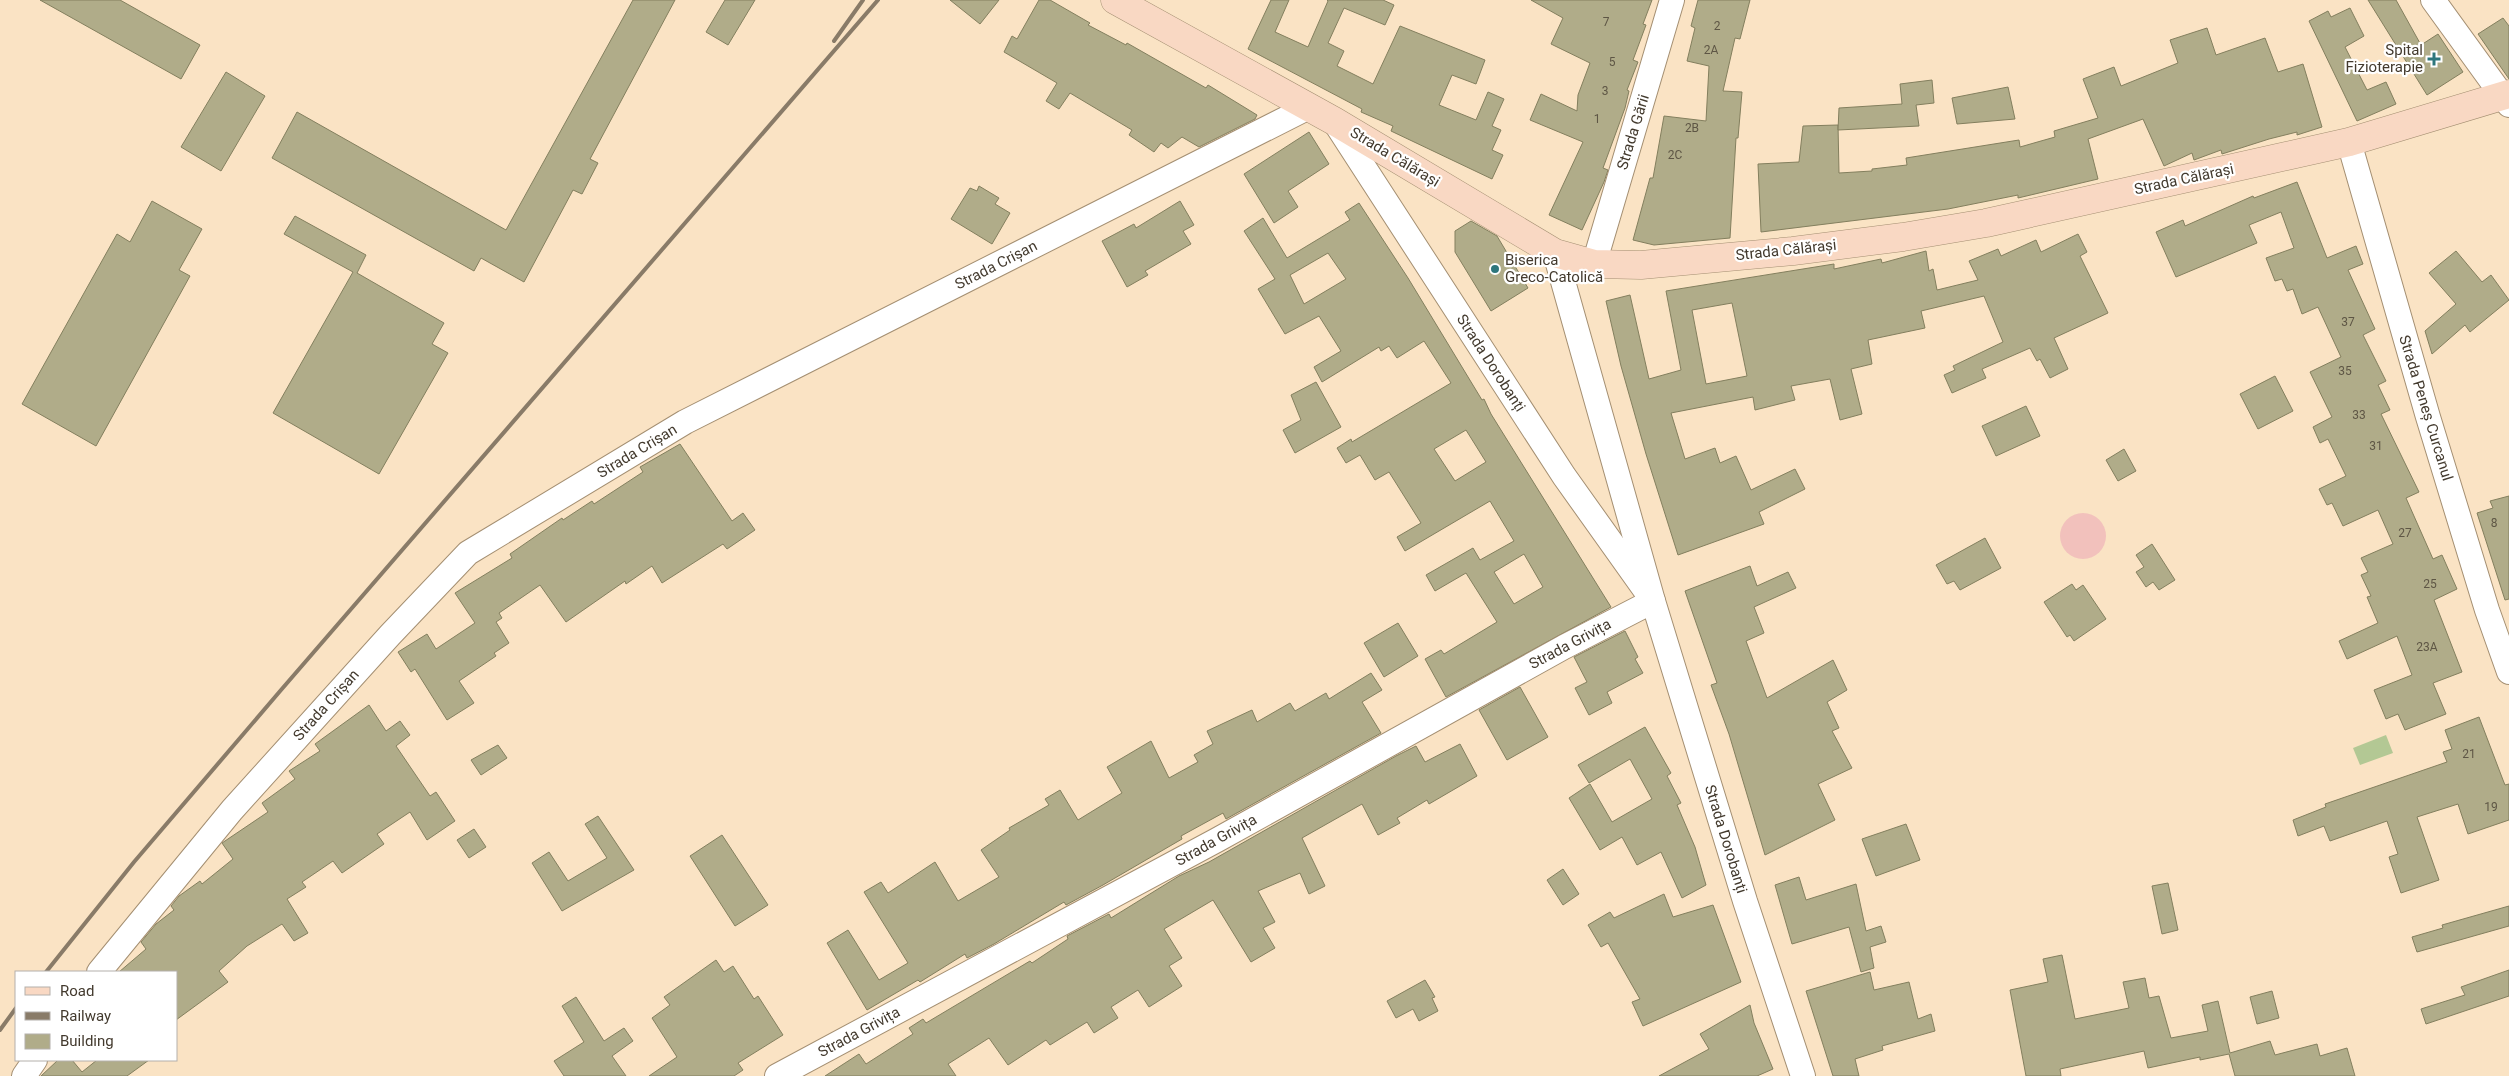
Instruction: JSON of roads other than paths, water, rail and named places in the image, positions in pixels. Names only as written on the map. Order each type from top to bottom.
[{"type":"main road","name":"Strada Călărași","points":[[1115,0],[1334,121],[1555,253],[1594,264],[1642,265],[1793,250],[1903,237],[1986,223],[2349,142],[2507,99]]},
{"type":"street","name":"Strada Gării","points":[[1594,264],[1672,0]]},
{"type":"street","points":[[2433,0],[2507,99]]},
{"type":"street","name":"Strada Crișan","points":[[100,971],[232,810],[390,635],[468,554],[685,422],[1309,107]]},
{"type":"street","name":"Strada Dorobanți","points":[[1334,121],[1564,476],[1653,601]]},
{"type":"street","name":"Strada Peneș Curcanul","points":[[2349,142],[2428,417],[2487,610],[2509,672]]},
{"type":"street","name":"Strada Dorobanți","points":[[1555,253],[1653,601],[1745,900],[1803,1076]]},
{"type":"street","name":"Strada Grivița","points":[[777,1076],[1218,840],[1564,647],[1653,601]]},
{"type":"street","points":[[24,1076],[34,1061]]},
{"type":"railway","points":[[834,41],[863,0]]},
{"type":"railway","points":[[47,971],[134,862],[281,690],[878,0]]},
{"type":"railway","points":[[0,1030],[15,1009]]},
{"type":"place","name":"Spital Fizioterapie","points":[[2434,59]]},
{"type":"place","name":"Biserica Greco-Catolică","points":[[1495,269]]}]
